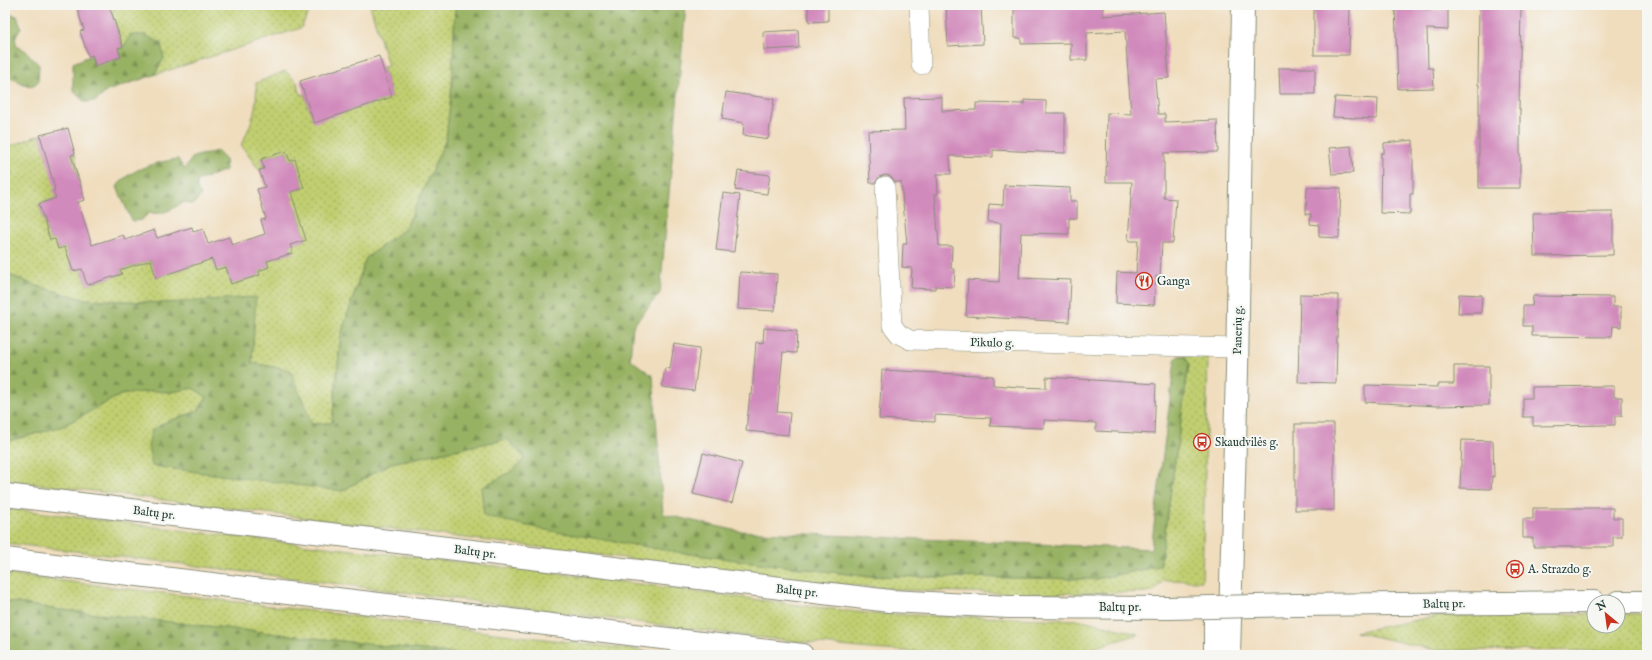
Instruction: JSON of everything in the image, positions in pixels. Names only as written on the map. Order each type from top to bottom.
[{"type":"main road","name":"Panerių g.","points":[[1229,655],[1238,348],[1243,5]]},
{"type":"main road","name":"Baltų pr.","points":[[5,495],[890,601],[1009,607],[1169,608],[1295,605],[1586,602]]},
{"type":"main road","points":[[5,559],[802,655]]},
{"type":"main road","points":[[1626,602],[1647,602]]},
{"type":"main road","points":[[1215,607],[1215,655]]},
{"type":"street","points":[[919,5],[921,65]]},
{"type":"street","name":"Pikulo g.","points":[[885,186],[892,325],[899,334],[910,340],[1238,348]]},
{"type":"green space","points":[[114,5],[311,5],[311,7],[301,28],[154,75],[164,58],[126,44],[123,47],[111,11],[115,9]]},
{"type":"green space","points":[[370,5],[455,5],[452,87],[446,139],[406,228],[366,258],[341,335],[332,423],[312,424],[290,370],[252,363],[164,303],[83,299],[37,286],[5,273],[5,178],[12,175],[5,148],[40,135],[48,161],[75,154],[79,181],[53,190],[56,198],[39,204],[50,240],[55,239],[58,249],[65,247],[73,271],[82,269],[87,285],[122,274],[120,270],[151,260],[157,277],[192,266],[211,255],[216,270],[226,267],[231,284],[260,275],[259,271],[269,267],[267,261],[292,253],[290,245],[306,240],[297,210],[292,211],[286,193],[304,188],[295,159],[290,161],[286,151],[261,159],[264,169],[259,170],[241,145],[248,130],[255,108],[256,83],[285,71],[297,82],[301,95],[304,94],[314,122],[392,97],[383,67],[388,66]]},
{"type":"green space","points":[[455,5],[686,5],[660,293],[633,326],[630,359],[653,376],[663,514],[738,531],[1151,549],[1175,360],[1178,356],[1184,355],[1189,363],[1160,566],[1096,579],[863,576],[682,553],[546,530],[484,516],[481,488],[514,470],[525,458],[507,439],[391,463],[342,491],[152,466],[148,446],[152,430],[166,422],[198,411],[207,397],[192,388],[172,392],[152,391],[120,395],[63,426],[5,442],[5,273],[37,286],[83,299],[164,303],[256,297],[252,363],[290,370],[312,424],[332,423],[341,335],[366,258],[406,228],[446,139],[452,87]]},
{"type":"green space","points":[[5,10],[8,13],[17,16],[21,28],[15,38],[17,47],[25,50],[39,65],[38,82],[30,87],[5,75],[5,49],[7,48],[5,44]]},
{"type":"green space","points":[[130,35],[145,35],[161,43],[164,58],[154,75],[107,91],[96,101],[85,102],[73,91],[73,63],[92,55],[95,65],[121,57],[118,48],[126,44]]},
{"type":"green space","points":[[217,151],[225,159],[226,170],[197,181],[197,189],[201,195],[193,205],[185,202],[163,212],[150,212],[142,220],[133,221],[117,187],[128,175],[153,164],[178,159],[184,169],[193,157]]},
{"type":"green space","points":[[1184,355],[1208,357],[1202,581],[1164,580],[1153,592],[1025,594],[906,590],[815,582],[5,480],[5,442],[63,426],[120,395],[152,391],[172,392],[192,388],[207,396],[198,411],[166,422],[342,491],[391,463],[507,439],[525,458],[514,470],[481,488],[682,553],[863,576],[1096,579],[1160,566],[1189,364]]},
{"type":"green space","points":[[5,508],[212,534],[571,575],[875,614],[1082,620],[1139,634],[1080,652],[1065,655],[978,655],[869,649],[747,636],[159,561],[5,543]]},
{"type":"green space","points":[[5,574],[677,655],[468,655],[53,609],[5,601]]},
{"type":"green space","points":[[5,601],[53,609],[468,655],[5,655]]},
{"type":"green space","points":[[1586,614],[1586,634],[1626,634],[1626,614],[1647,614],[1647,651],[1435,650],[1355,632],[1437,616]]},
{"type":"building","points":[[76,5],[109,5],[123,47],[118,48],[121,57],[95,66],[92,55],[88,56],[80,31],[84,30]]},
{"type":"building","points":[[808,5],[828,5],[828,21],[809,22]]},
{"type":"building","points":[[946,5],[981,5],[983,44],[948,46]]},
{"type":"building","points":[[1014,5],[1103,5],[1103,16],[1164,12],[1169,78],[1155,79],[1158,114],[1165,114],[1165,122],[1217,120],[1218,152],[1164,153],[1164,198],[1176,199],[1173,243],[1162,243],[1160,276],[1156,276],[1154,305],[1116,303],[1117,272],[1136,273],[1138,241],[1128,241],[1132,182],[1106,182],[1107,113],[1131,114],[1125,31],[1087,33],[1087,60],[1071,60],[1071,43],[1021,44],[1021,38],[1014,38]]},
{"type":"building","points":[[1314,5],[1350,5],[1349,55],[1314,55]]},
{"type":"building","points":[[1395,5],[1423,5],[1423,9],[1448,10],[1448,30],[1427,29],[1428,68],[1433,68],[1434,88],[1398,89]]},
{"type":"building","points":[[1479,5],[1521,6],[1519,109],[1520,188],[1479,188]]},
{"type":"building","points":[[798,30],[799,48],[764,50],[763,32]]},
{"type":"building","points":[[379,56],[392,97],[314,123],[300,81]]},
{"type":"building","points":[[1279,68],[1315,68],[1315,94],[1280,94]]},
{"type":"building","points":[[726,92],[774,99],[768,139],[743,135],[744,123],[722,119]]},
{"type":"building","points":[[942,97],[942,111],[976,110],[976,103],[1024,104],[1024,100],[1046,101],[1046,113],[1065,113],[1065,153],[993,150],[993,157],[950,156],[951,174],[937,174],[938,194],[935,194],[939,246],[952,246],[951,269],[955,269],[954,287],[935,286],[935,289],[911,288],[912,268],[902,267],[903,244],[907,244],[901,182],[895,182],[890,176],[885,175],[879,177],[875,183],[870,183],[868,131],[905,130],[904,98]]},
{"type":"building","points":[[1335,97],[1378,99],[1377,119],[1333,117]]},
{"type":"building","points":[[68,128],[75,154],[71,155],[85,200],[78,202],[92,245],[123,235],[125,240],[154,230],[157,238],[192,227],[193,232],[203,229],[208,244],[229,237],[232,245],[265,234],[261,220],[266,219],[257,189],[265,187],[259,170],[264,169],[261,159],[286,151],[290,161],[295,159],[304,188],[291,192],[306,240],[290,245],[293,253],[267,261],[269,267],[259,271],[260,275],[231,284],[226,267],[216,270],[212,259],[156,278],[151,260],[120,270],[122,274],[87,285],[82,269],[73,271],[65,247],[58,249],[55,239],[50,240],[39,204],[56,198],[53,190],[55,189],[40,135]]},
{"type":"building","points":[[1413,140],[1413,194],[1410,194],[1410,214],[1380,213],[1381,153],[1384,153],[1384,143]]},
{"type":"building","points":[[1351,146],[1353,173],[1332,174],[1329,148]]},
{"type":"building","points":[[738,171],[770,175],[767,194],[735,190]]},
{"type":"building","points":[[1004,185],[1070,188],[1070,201],[1077,201],[1077,218],[1069,218],[1069,234],[1021,233],[1019,278],[1071,280],[1069,322],[966,316],[968,280],[999,282],[1001,223],[988,222],[989,204],[1003,205]]},
{"type":"building","points":[[1307,187],[1341,188],[1339,238],[1319,237],[1319,225],[1310,224],[1311,214],[1306,214]]},
{"type":"building","points":[[723,193],[740,195],[734,252],[716,250]]},
{"type":"building","points":[[1613,212],[1613,255],[1534,256],[1533,213]]},
{"type":"building","points":[[740,272],[777,274],[775,311],[738,309]]},
{"type":"building","points":[[1300,294],[1338,295],[1336,383],[1298,382]]},
{"type":"building","points":[[1459,294],[1482,295],[1481,313],[1458,313]]},
{"type":"building","points":[[1533,296],[1613,297],[1613,307],[1621,307],[1621,327],[1613,326],[1612,337],[1532,336],[1532,326],[1523,326],[1523,306],[1532,306]]},
{"type":"building","points":[[764,328],[797,331],[796,353],[783,352],[777,412],[790,413],[788,435],[746,431],[750,394],[752,395],[756,342],[763,343]]},
{"type":"building","points":[[674,344],[700,348],[694,391],[662,387],[665,368],[670,369]]},
{"type":"building","points":[[1454,366],[1489,366],[1489,405],[1437,406],[1365,402],[1365,385],[1437,387],[1437,384],[1454,384]]},
{"type":"building","points":[[882,370],[993,376],[993,385],[1020,387],[1046,388],[1046,377],[1156,384],[1154,434],[1096,431],[1096,423],[1044,420],[1044,428],[990,426],[991,418],[935,415],[935,422],[879,419]]},
{"type":"building","points":[[1614,386],[1614,397],[1622,397],[1622,416],[1615,416],[1615,425],[1533,426],[1533,417],[1523,417],[1523,398],[1532,398],[1532,387]]},
{"type":"building","points":[[1295,424],[1334,424],[1334,510],[1295,510]]},
{"type":"building","points":[[1462,440],[1493,441],[1494,477],[1492,476],[1491,489],[1460,488]]},
{"type":"building","points":[[703,453],[742,463],[732,503],[693,494]]},
{"type":"building","points":[[1533,508],[1613,508],[1613,518],[1622,518],[1622,537],[1613,537],[1613,547],[1533,547],[1533,538],[1523,538],[1523,519],[1533,519]]},
{"type":"place","name":"Ganga","points":[[1144,281]]},
{"type":"place","name":"Skaudvilės g.","points":[[1202,442]]},
{"type":"place","name":"A. Strazdo g.","points":[[1515,569]]}]
